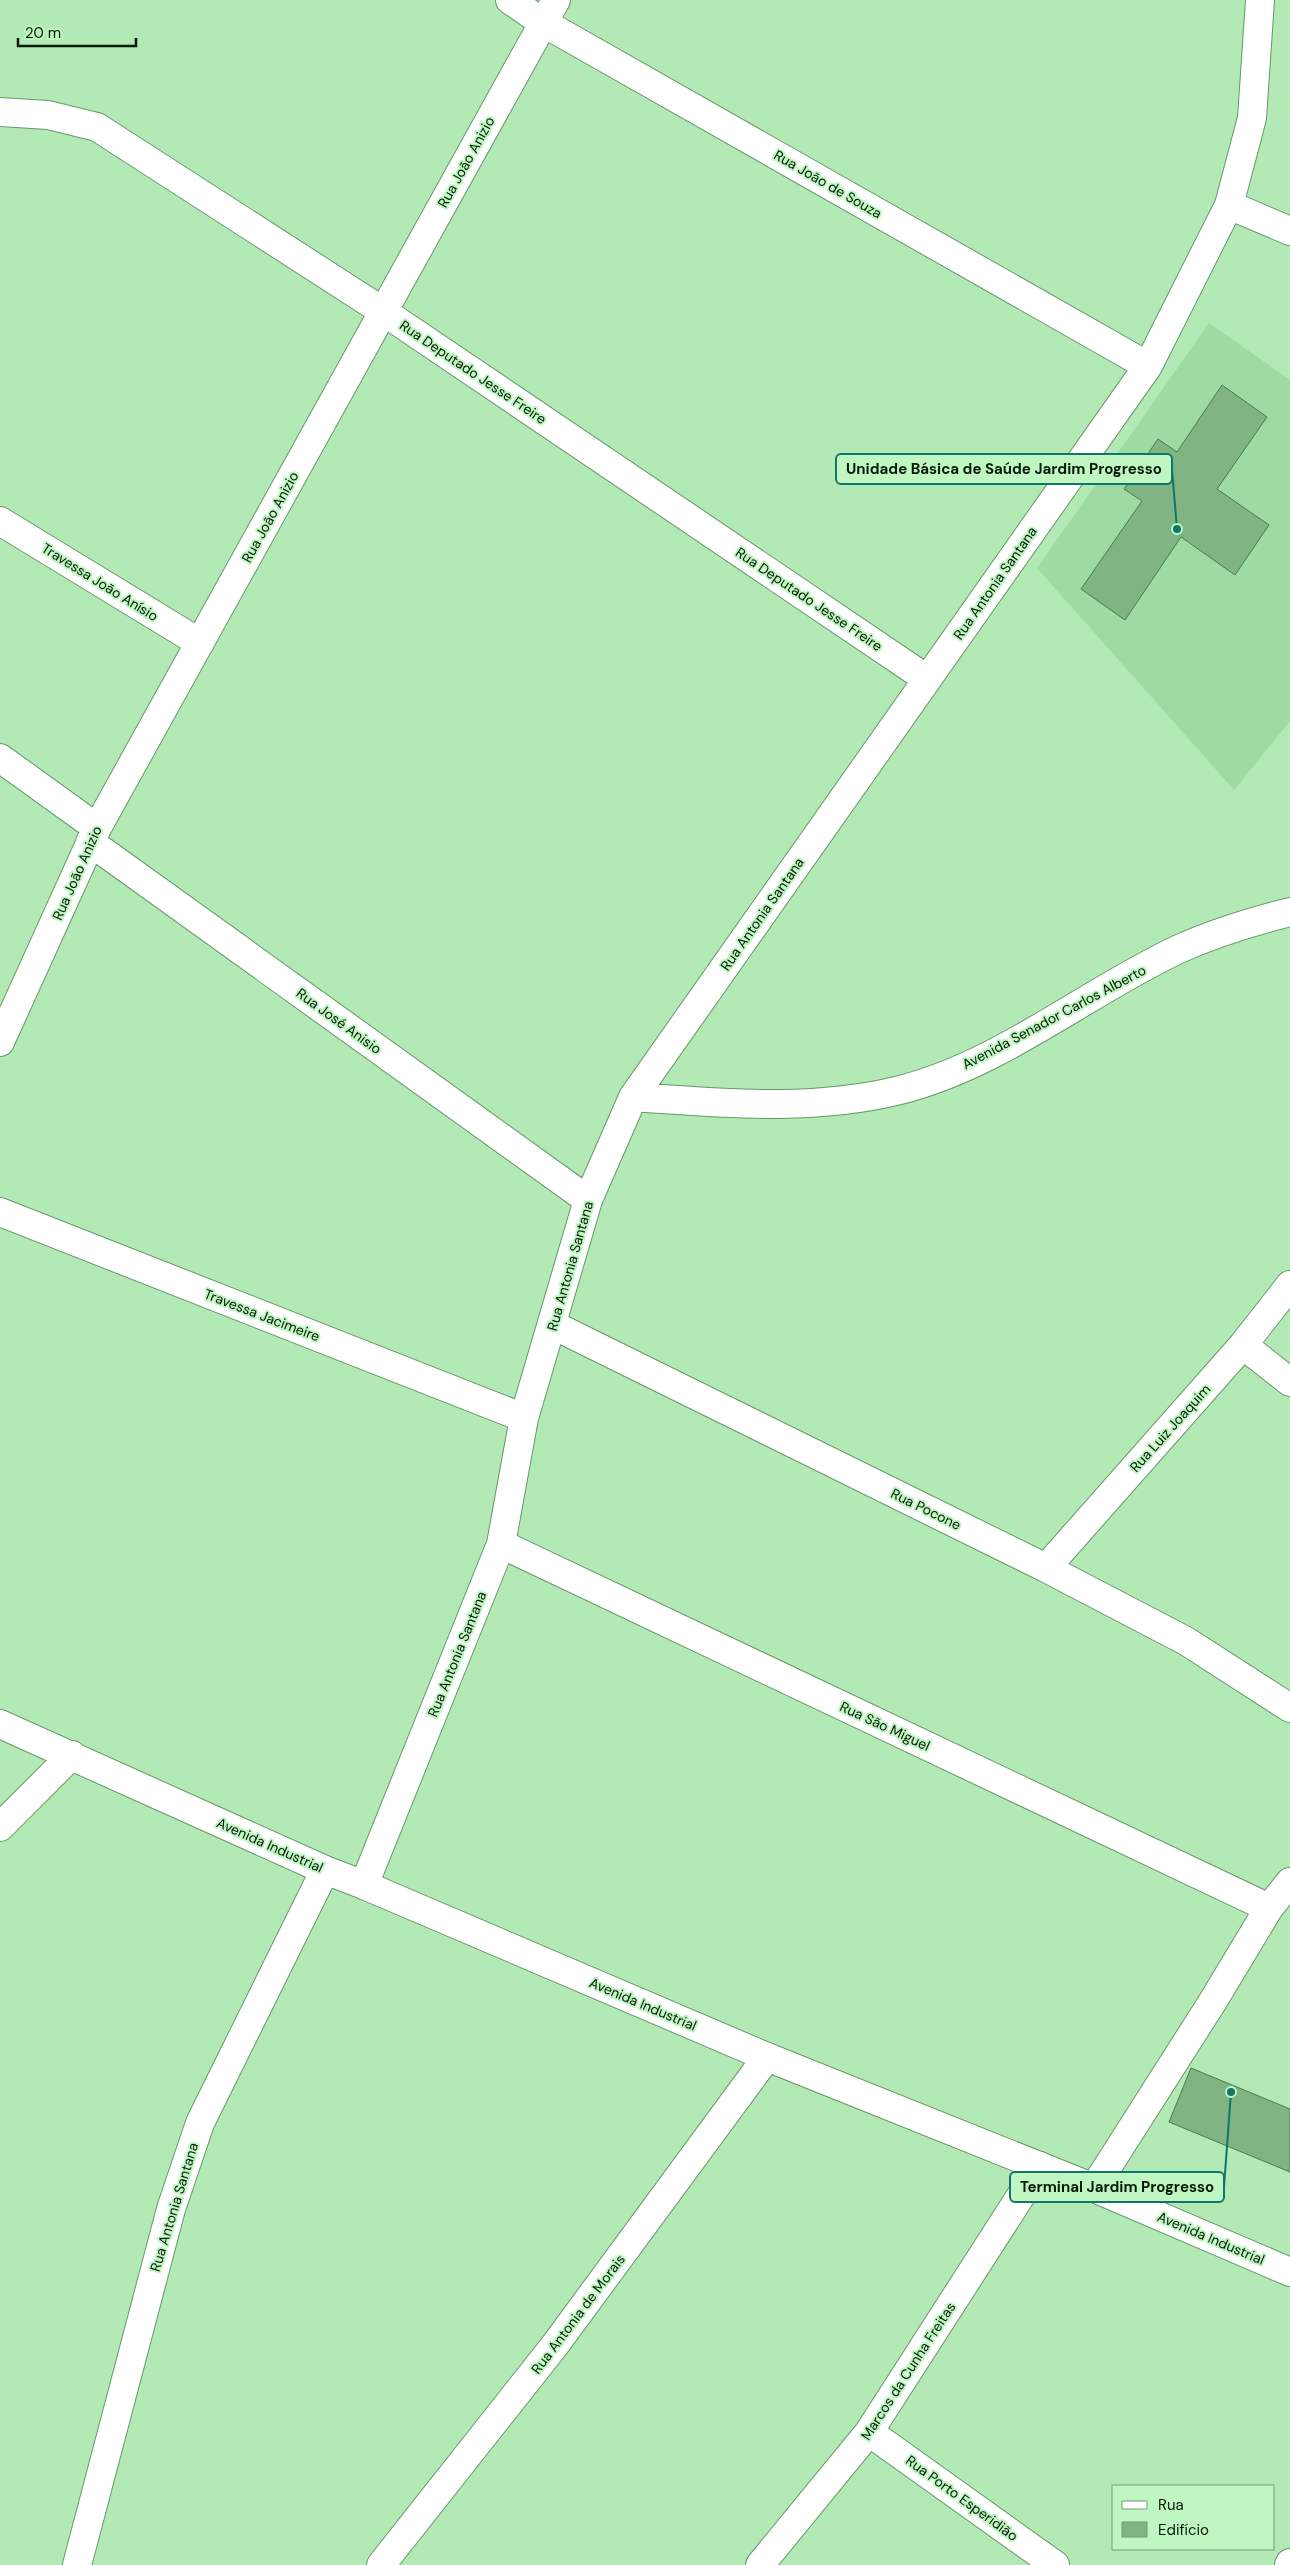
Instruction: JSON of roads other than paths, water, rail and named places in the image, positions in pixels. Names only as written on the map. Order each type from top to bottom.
[{"type":"street","name":"Rua João de Souza","points":[[510,0],[549,11],[1148,366]]},
{"type":"street","name":"Rua Antonia Santana","points":[[364,1885],[501,1544],[524,1418],[553,1325],[588,1200],[633,1097],[1148,366],[1229,205],[1252,118],[1260,0]]},
{"type":"street","name":"Rua João Anizio","points":[[0,1042],[94,835],[549,11]]},
{"type":"street","name":"Rua Deputado Jesse Freire","points":[[0,112],[48,115],[98,127],[384,312],[927,679]]},
{"type":"street","points":[[1229,205],[1290,231]]},
{"type":"street","name":"Travessa João Anísio","points":[[0,521],[200,643]]},
{"type":"street","name":"Rua José Anisio","points":[[0,758],[94,835],[588,1200]]},
{"type":"street","name":"Avenida Senador Carlos Alberto","points":[[633,1097],[767,1106],[839,1101],[901,1090],[976,1062],[1180,949],[1290,912]]},
{"type":"street","name":"Travessa Jacimeire","points":[[0,1212],[524,1418]]},
{"type":"street","name":"Rua Luiz Joaquim","points":[[1046,1568],[1243,1345],[1290,1285]]},
{"type":"street","name":"Rua Pocone","points":[[553,1325],[1046,1568],[1186,1641],[1290,1708]]},
{"type":"street","points":[[1243,1345],[1290,1382]]},
{"type":"street","name":"Rua São Miguel","points":[[501,1544],[1269,1908]]},
{"type":"street","name":"Avenida Industrial","points":[[0,1724],[324,1870],[364,1885],[767,2057],[1094,2188],[1290,2272]]},
{"type":"street","points":[[0,1827],[72,1755]]},
{"type":"street","name":"Rua Antonia Santana","points":[[77,2565],[171,2209],[200,2123],[324,1870]]},
{"type":"street","points":[[1094,2188],[1214,2001],[1269,1908],[1290,1882]]},
{"type":"street","name":"Rua Antonia de Morais","points":[[381,2565],[556,2345],[767,2057]]},
{"type":"street","name":"Marcos da Cunha Freitas","points":[[760,2565],[870,2432],[1040,2166]]},
{"type":"street","name":"Rua Porto Esperidião","points":[[870,2432],[1055,2565]]},
{"type":"place","name":"Unidade Básica de Saúde Jardim Progresso","points":[[1177,529]]},
{"type":"place","name":"Terminal Jardim Progresso","points":[[1231,2092]]}]
